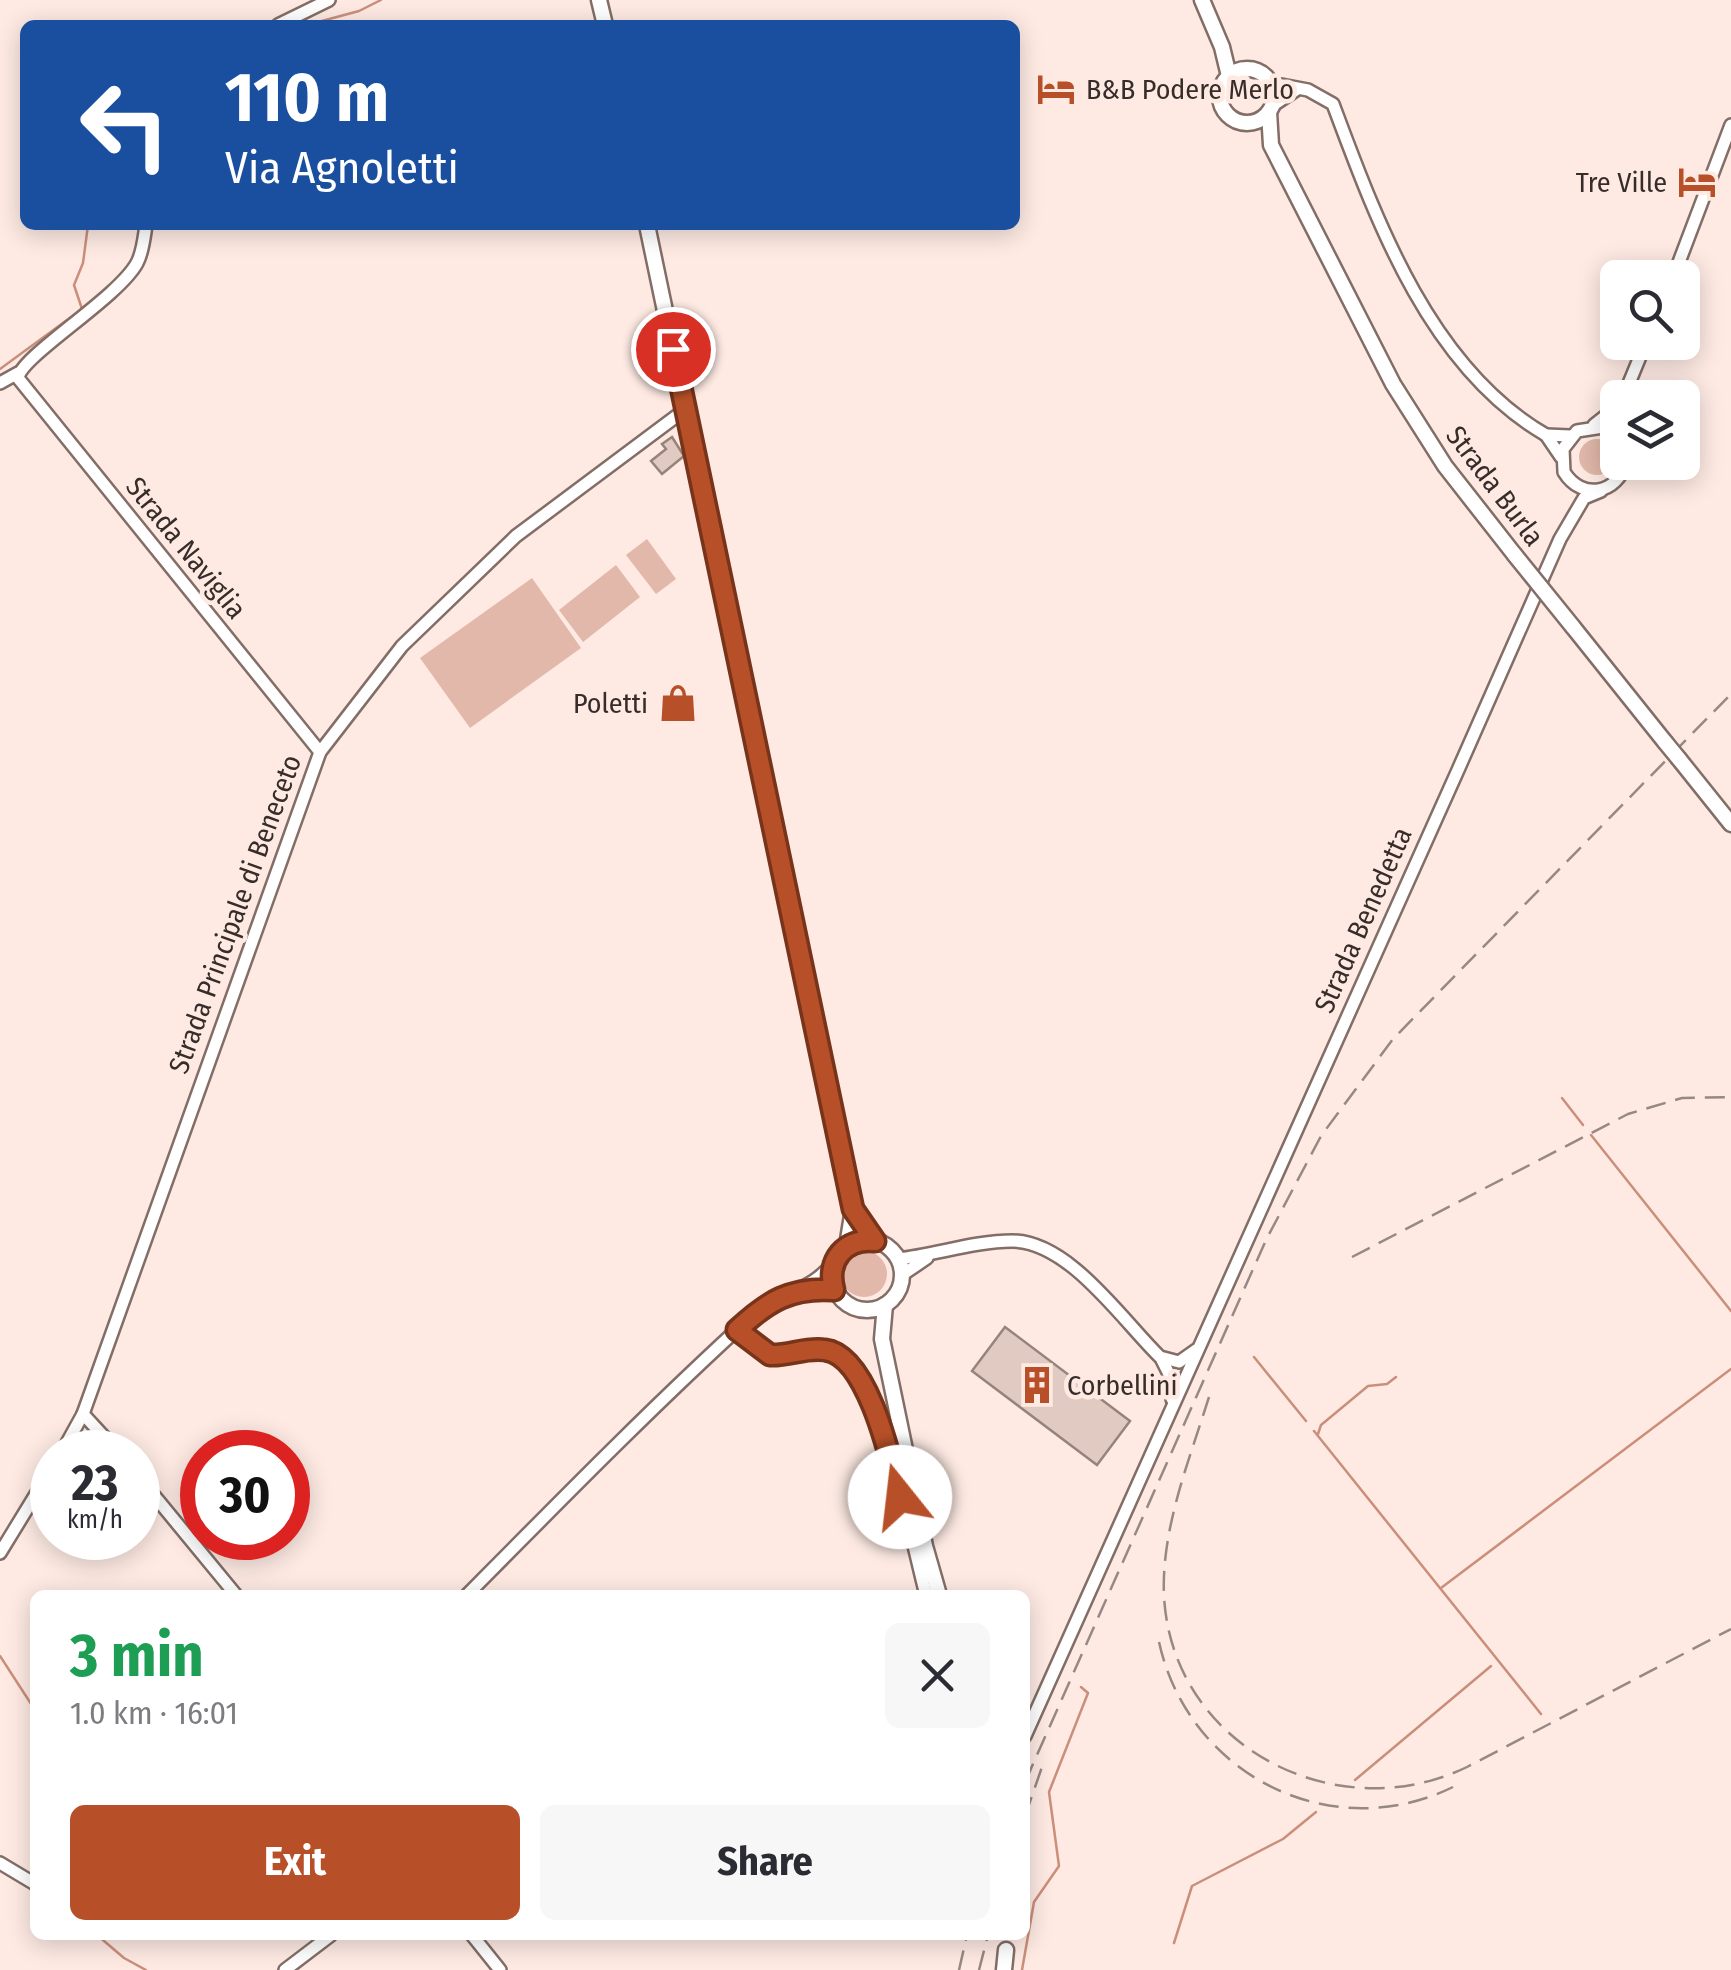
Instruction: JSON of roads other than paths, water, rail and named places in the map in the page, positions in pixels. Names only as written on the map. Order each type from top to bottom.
[{"type":"main road","name":"Strada Burla","points":[[1202,0],[1222,46],[1229,76],[1221,90],[1222,106],[1232,118],[1248,123],[1271,145],[1385,372],[1445,466],[1731,824]]},
{"type":"main road","name":"Strada Burla","points":[[1222,46],[1271,83],[1271,145]]},
{"type":"main road","points":[[1229,76],[1251,70]]},
{"type":"main road","points":[[1248,123],[1271,109]]},
{"type":"main road","points":[[648,230],[853,1209],[846,1246],[834,1261],[834,1290],[846,1304],[860,1310],[882,1339]]},
{"type":"main road","points":[[853,1209],[875,1241],[898,1259],[902,1276],[898,1290],[886,1305],[882,1339],[938,1590]]},
{"type":"main road","points":[[846,1246],[875,1241]]},
{"type":"main road","points":[[860,1310],[886,1305]]},
{"type":"main road","points":[[1004,1970],[1006,1950]]},
{"type":"street","points":[[288,20],[329,0]]},
{"type":"street","name":"Strada Benedetta","points":[[1271,83],[1316,93],[1333,104],[1375,220],[1430,318],[1459,357],[1501,400],[1546,435],[1561,457],[1574,498],[1570,519]]},
{"type":"street","points":[[1271,109],[1296,90]]},
{"type":"street","points":[[1680,260],[1731,125]]},
{"type":"street","points":[[0,383],[18,373],[26,362],[94,310],[127,276],[138,260],[145,230]]},
{"type":"street","name":"Strada Naviglia","points":[[18,373],[23,388],[320,752]]},
{"type":"street","name":"Strada Principale di Beneceto","points":[[75,1430],[84,1414],[320,752],[402,646],[516,536],[686,409]]},
{"type":"street","points":[[1546,435],[1570,436],[1600,420]]},
{"type":"street","points":[[1592,426],[1600,426]]},
{"type":"street","points":[[1561,457],[1570,436]]},
{"type":"street","points":[[1568,479],[1583,490],[1601,490]]},
{"type":"street","name":"Strada Benedetta","points":[[1030,1725],[1169,1413],[1176,1383],[1202,1342],[1570,519],[1584,498],[1617,480]]},
{"type":"street","points":[[898,1259],[1001,1242],[1037,1245],[1074,1268],[1160,1357],[1176,1383]]},
{"type":"street","points":[[902,1276],[930,1256]]},
{"type":"street","points":[[805,1288],[834,1261]]},
{"type":"street","points":[[472,1590],[626,1434],[737,1330],[777,1297],[805,1288],[834,1290]]},
{"type":"street","points":[[737,1330],[770,1355],[825,1350],[843,1356],[854,1369],[865,1387],[891,1462],[925,1590]]},
{"type":"street","name":"Strada Benedetta","points":[[1176,1383],[1184,1372],[1179,1362],[1191,1356],[1202,1342]]},
{"type":"street","points":[[1160,1357],[1179,1362]]},
{"type":"street","points":[[84,1414],[98,1430]]},
{"type":"street","points":[[160,1503],[232,1590]]},
{"type":"street","points":[[0,1552],[30,1504]]},
{"type":"street","points":[[0,1863],[30,1881]]},
{"type":"street","points":[[285,1970],[324,1940]]},
{"type":"street","points":[[476,1940],[500,1970]]},
{"type":"waterway","points":[[326,20],[381,0]]},
{"type":"waterway","points":[[0,369],[82,309],[74,285],[83,263],[87,230]]},
{"type":"waterway","points":[[1562,1098],[1583,1125]]},
{"type":"waterway","points":[[1591,1135],[1731,1311]]},
{"type":"waterway","points":[[1254,1357],[1306,1421]]},
{"type":"waterway","points":[[1441,1588],[1731,1369]]},
{"type":"waterway","points":[[1318,1434],[1321,1425],[1368,1386],[1387,1384],[1396,1377]]},
{"type":"waterway","points":[[1314,1431],[1541,1714]]},
{"type":"waterway","points":[[0,1656],[30,1702]]},
{"type":"waterway","points":[[1355,1780],[1491,1666]]},
{"type":"waterway","points":[[1030,1925],[1034,1902],[1059,1866],[1049,1792],[1088,1693],[1081,1687]]},
{"type":"waterway","points":[[1174,1943],[1192,1886],[1283,1839],[1316,1812]]},
{"type":"waterway","points":[[103,1940],[146,1970]]},
{"type":"waterway","points":[[1022,1970],[1027,1940]]},
{"type":"railway","points":[[1030,1771],[1266,1240],[1321,1136],[1393,1039],[1731,694]]},
{"type":"railway","points":[[1352,1257],[1628,1114],[1682,1098],[1731,1097]]},
{"type":"railway","points":[[1209,1397],[1172,1520],[1164,1596],[1174,1649],[1196,1695],[1229,1733],[1270,1762],[1316,1780],[1366,1788],[1417,1784],[1467,1767],[1731,1629]]},
{"type":"railway","points":[[1159,1642],[1175,1689],[1200,1729],[1232,1762],[1271,1786],[1314,1802],[1359,1808],[1406,1803],[1453,1787]]},
{"type":"railway","points":[[1030,1802],[1042,1767]]},
{"type":"railway","points":[[959,1970],[966,1940]]},
{"type":"railway","points":[[979,1970],[987,1940]]},
{"type":"place","name":"B&B Podere Merlo","points":[[1056,89]]},
{"type":"place","name":"Tre Ville","points":[[1697,182]]},
{"type":"place","name":"Poletti","points":[[678,703]]},
{"type":"place","name":"Corbellini","points":[[1037,1385]]}]
